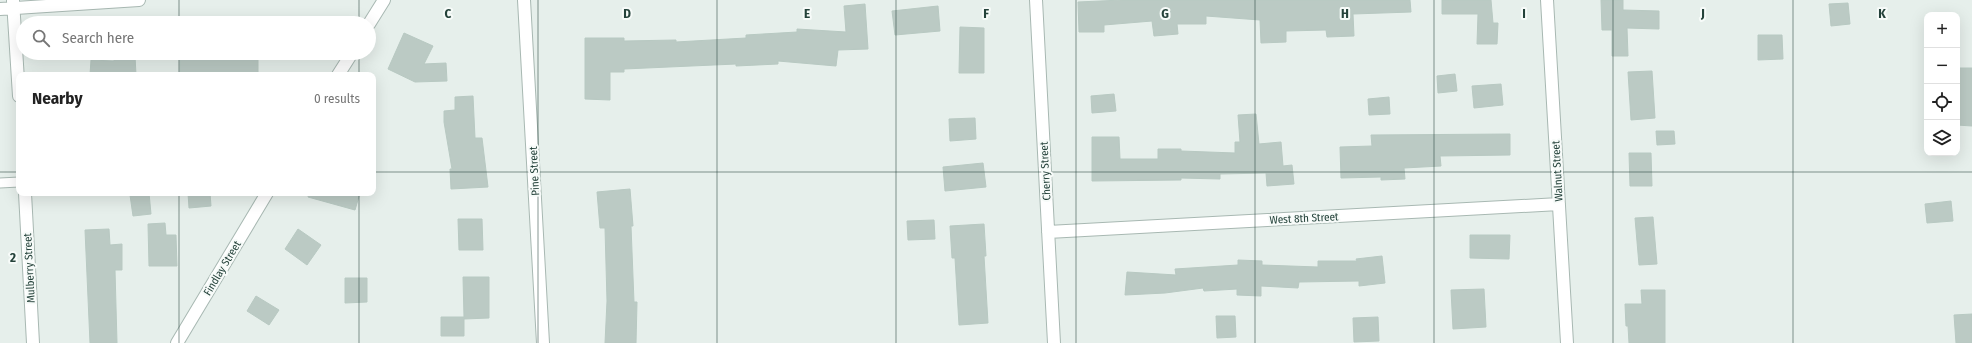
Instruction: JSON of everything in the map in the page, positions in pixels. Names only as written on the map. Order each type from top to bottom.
[{"type":"street","points":[[0,9],[14,4],[139,0]]},
{"type":"street","points":[[374,16],[384,0]]},
{"type":"street","name":"Pine Street","points":[[524,0],[543,343]]},
{"type":"street","name":"Cherry Street","points":[[1036,0],[1054,343]]},
{"type":"street","name":"Walnut Street","points":[[1547,0],[1567,343]]},
{"type":"street","points":[[14,4],[16,41]]},
{"type":"street","points":[[17,60],[18,72]]},
{"type":"street","points":[[340,72],[348,60]]},
{"type":"street","name":"Mulberry Street","points":[[25,196],[33,343]]},
{"type":"street","name":"Findlay Street","points":[[176,343],[265,196]]},
{"type":"street","name":"West 8th Street","points":[[1048,232],[1559,204]]},
{"type":"lane","points":[[0,183],[16,182]]},
{"type":"building","points":[[1122,0],[1410,0],[1411,12],[1353,14],[1354,36],[1327,37],[1326,30],[1286,31],[1286,42],[1261,43],[1260,20],[1206,16],[1206,24],[1177,24],[1178,34],[1154,36],[1152,21],[1104,25],[1104,32],[1079,32],[1078,2]]},
{"type":"building","points":[[1442,0],[1491,0],[1493,23],[1498,23],[1497,44],[1477,44],[1478,14],[1442,14]]},
{"type":"building","points":[[1601,0],[1623,0],[1623,10],[1659,11],[1659,29],[1627,28],[1628,56],[1612,56],[1612,30],[1602,30]]},
{"type":"building","points":[[1848,3],[1850,24],[1831,26],[1829,4]]},
{"type":"building","points":[[865,4],[868,49],[838,50],[836,66],[778,61],[778,64],[736,66],[736,64],[624,69],[624,72],[610,72],[610,100],[585,99],[585,38],[624,38],[624,41],[676,40],[676,42],[746,38],[746,35],[797,32],[797,29],[846,32],[844,6]]},
{"type":"building","points":[[938,6],[940,31],[895,35],[892,11]]},
{"type":"building","points":[[960,27],[984,28],[984,73],[959,73]]},
{"type":"building","points":[[404,33],[433,46],[424,64],[446,63],[447,81],[415,82],[388,69]]},
{"type":"building","points":[[1758,35],[1782,35],[1783,59],[1758,60]]},
{"type":"building","points":[[91,60],[135,60],[136,72],[90,72]]},
{"type":"building","points":[[180,60],[258,60],[258,72],[180,72]]},
{"type":"building","points":[[1960,68],[1972,68],[1972,126],[1960,125]]},
{"type":"building","points":[[1652,71],[1655,118],[1631,120],[1628,72]]},
{"type":"building","points":[[1455,74],[1457,91],[1438,93],[1437,76]]},
{"type":"building","points":[[1501,84],[1503,105],[1474,108],[1472,86]]},
{"type":"building","points":[[1114,94],[1116,111],[1092,113],[1091,96]]},
{"type":"building","points":[[473,96],[475,138],[482,138],[488,187],[451,189],[450,169],[452,169],[444,122],[444,111],[455,110],[455,97]]},
{"type":"building","points":[[1389,97],[1390,114],[1369,115],[1368,99]]},
{"type":"building","points":[[1256,114],[1259,144],[1281,142],[1283,166],[1292,165],[1294,184],[1267,186],[1266,173],[1220,174],[1220,179],[1181,178],[1181,180],[1092,181],[1092,137],[1119,137],[1120,159],[1158,159],[1158,149],[1235,153],[1235,142],[1240,142],[1238,115]]},
{"type":"building","points":[[975,118],[976,139],[950,141],[949,119]]},
{"type":"building","points":[[1656,131],[1674,131],[1675,144],[1657,145]]},
{"type":"building","points":[[1510,134],[1510,155],[1440,156],[1441,166],[1404,168],[1405,179],[1381,180],[1381,177],[1341,178],[1340,147],[1372,146],[1371,135]]},
{"type":"building","points":[[1629,153],[1651,153],[1652,186],[1630,186]]},
{"type":"building","points":[[983,163],[986,187],[945,191],[943,167]]},
{"type":"building","points":[[630,189],[633,226],[631,226],[634,302],[637,302],[636,343],[605,343],[607,301],[605,228],[600,228],[597,192]]},
{"type":"building","points":[[130,196],[149,196],[151,214],[133,216]]},
{"type":"building","points":[[188,196],[210,196],[211,206],[189,208]]},
{"type":"building","points":[[308,196],[359,196],[355,210]]},
{"type":"building","points":[[1951,201],[1953,221],[1927,223],[1925,204]]},
{"type":"building","points":[[1653,217],[1657,264],[1639,265],[1635,218]]},
{"type":"building","points":[[458,219],[482,219],[483,250],[459,250]]},
{"type":"building","points":[[934,220],[935,239],[908,240],[907,221]]},
{"type":"building","points":[[165,223],[166,235],[176,235],[177,266],[149,266],[148,224]]},
{"type":"building","points":[[984,224],[986,256],[984,256],[988,323],[959,325],[955,258],[952,258],[950,226]]},
{"type":"building","points":[[109,229],[110,245],[122,244],[122,270],[115,270],[117,343],[90,343],[85,230]]},
{"type":"building","points":[[298,229],[321,245],[307,265],[285,249]]},
{"type":"building","points":[[1470,235],[1510,235],[1509,259],[1470,258]]},
{"type":"building","points":[[1382,256],[1385,283],[1359,286],[1359,281],[1299,282],[1298,288],[1261,286],[1261,296],[1237,295],[1237,289],[1204,291],[1203,288],[1165,293],[1125,295],[1127,272],[1176,275],[1175,269],[1238,265],[1238,260],[1262,261],[1262,265],[1318,267],[1318,261],[1357,261],[1356,259]]},
{"type":"building","points":[[463,277],[489,277],[489,318],[464,319],[464,336],[441,336],[441,317],[464,317]]},
{"type":"building","points":[[345,278],[367,278],[367,302],[345,303]]},
{"type":"building","points":[[1484,289],[1486,327],[1453,329],[1451,290]]},
{"type":"building","points":[[1641,290],[1665,290],[1665,343],[1629,343],[1628,326],[1626,326],[1625,304],[1642,304]]},
{"type":"building","points":[[256,296],[279,310],[269,325],[247,311]]},
{"type":"building","points":[[1972,314],[1972,343],[1956,343],[1954,315]]},
{"type":"building","points":[[1216,316],[1235,316],[1236,337],[1217,338]]},
{"type":"building","points":[[1378,317],[1379,341],[1354,342],[1353,318]]}]
